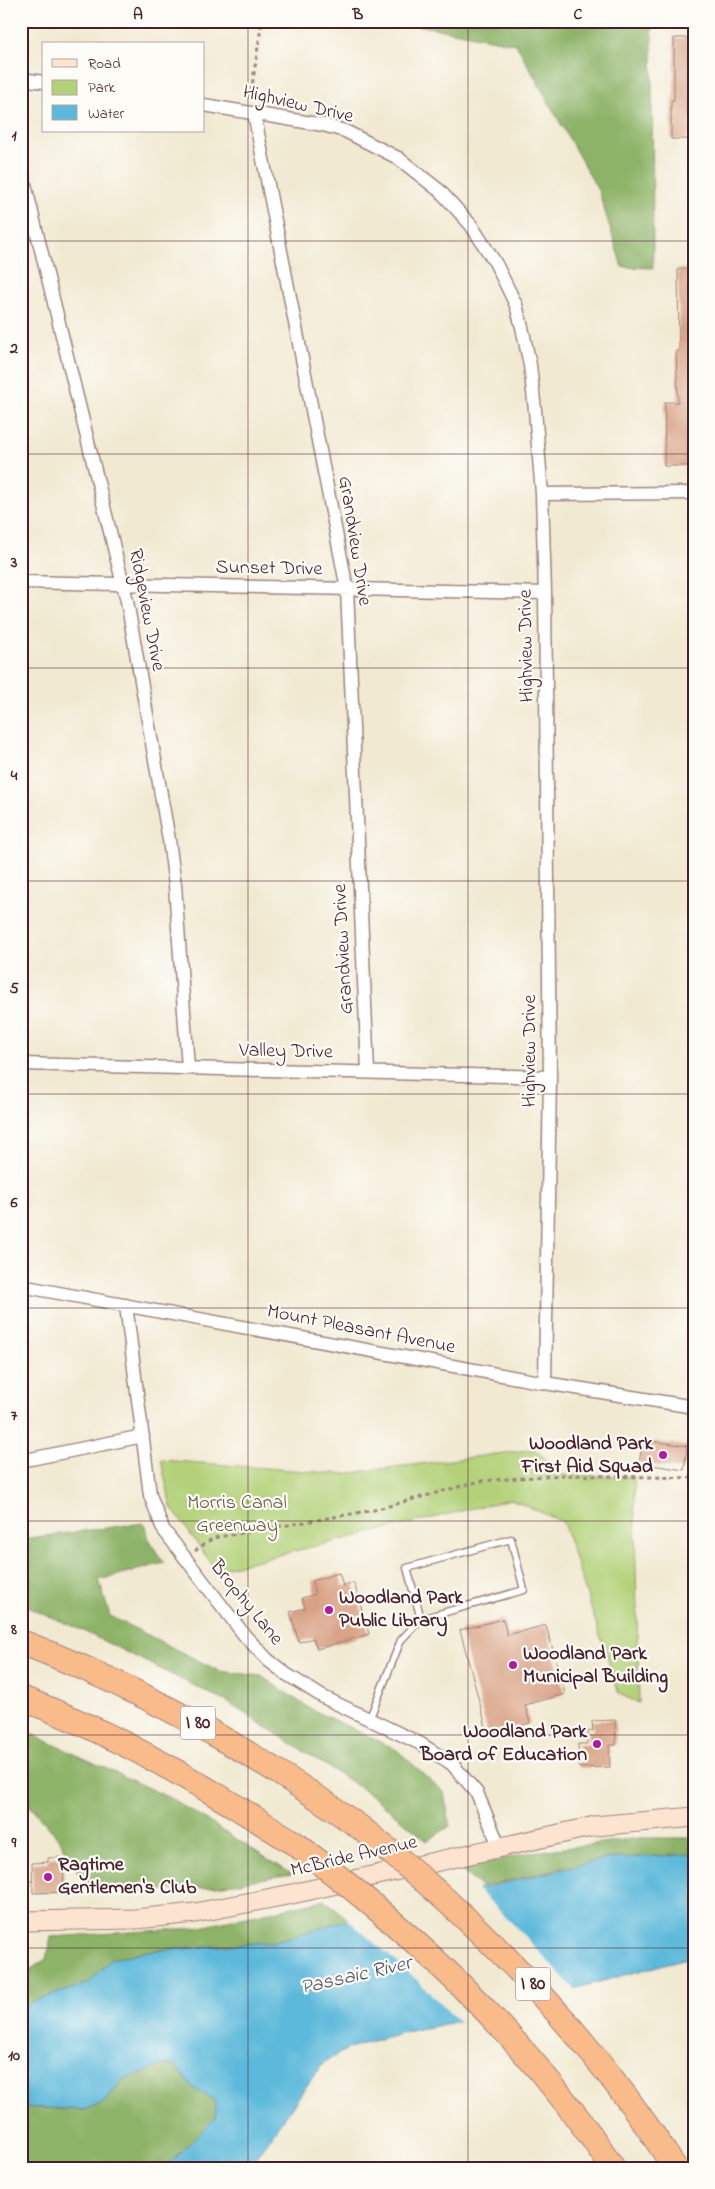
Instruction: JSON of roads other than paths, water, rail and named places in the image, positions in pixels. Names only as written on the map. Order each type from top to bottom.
[{"type":"highway","name":"I 80","points":[[21,1642],[122,1684],[182,1715],[277,1770],[360,1828],[446,1898],[524,1976],[597,2060],[631,2104],[675,2168]]},
{"type":"highway","name":"I 80","points":[[21,1698],[74,1719],[173,1768],[297,1844],[387,1915],[470,1994],[547,2079],[613,2168]]},
{"type":"main road","name":"McBride Avenue","points":[[21,1921],[136,1919],[195,1913],[292,1894],[595,1826],[694,1817]]},
{"type":"street","points":[[21,78],[42,82]]},
{"type":"street","name":"Highview Drive","points":[[205,105],[345,131],[398,158],[440,191],[471,225],[496,264],[516,305],[522,327],[530,365],[542,494],[546,593],[550,1077],[545,1383]]},
{"type":"street","name":"Grandview Drive","points":[[250,112],[347,589],[368,1072]]},
{"type":"street","name":"Ridgeview Drive","points":[[21,168],[123,585],[173,867],[188,1068]]},
{"type":"street","points":[[542,494],[694,493]]},
{"type":"street","name":"Sunset Drive","points":[[21,582],[546,593]]},
{"type":"street","name":"Valley Drive","points":[[21,1064],[550,1077]]},
{"type":"street","name":"Mount Pleasant Avenue","points":[[21,1286],[545,1383],[694,1407]]},
{"type":"street","name":"Brophy Lane","points":[[126,1305],[150,1495],[163,1529],[246,1636],[268,1660],[303,1685],[369,1720],[421,1744],[452,1764],[477,1793],[500,1848]]},
{"type":"street","points":[[21,1461],[143,1436]]},
{"type":"lane","points":[[369,1720],[400,1640],[421,1619],[524,1590],[511,1539],[406,1568],[421,1619]]},
{"type":"water","name":"Passaic River","points":[[694,1854],[694,1959],[683,1959],[450,2023],[400,2033],[349,2048],[323,2063],[248,2168],[165,2168],[215,2118],[216,2101],[191,2086],[175,2065],[163,2065],[122,2080],[107,2100],[85,2110],[21,2107],[21,2010],[29,2003],[89,1983],[111,1959],[147,1951],[273,1942],[341,1922],[605,1859]]},
{"type":"place","name":"Woodland Park First Aid Squad","points":[[663,1455]]},
{"type":"place","name":"Woodland Park Public Library","points":[[329,1610]]},
{"type":"place","name":"Woodland Park Municipal Building","points":[[513,1665]]},
{"type":"place","name":"Woodland Park Board of Education","points":[[597,1744]]},
{"type":"place","name":"Ragtime Gentlemen's Club","points":[[48,1877]]},
{"type":"park label","name":"Morris Canal Greenway","points":[[237,1514]]}]
